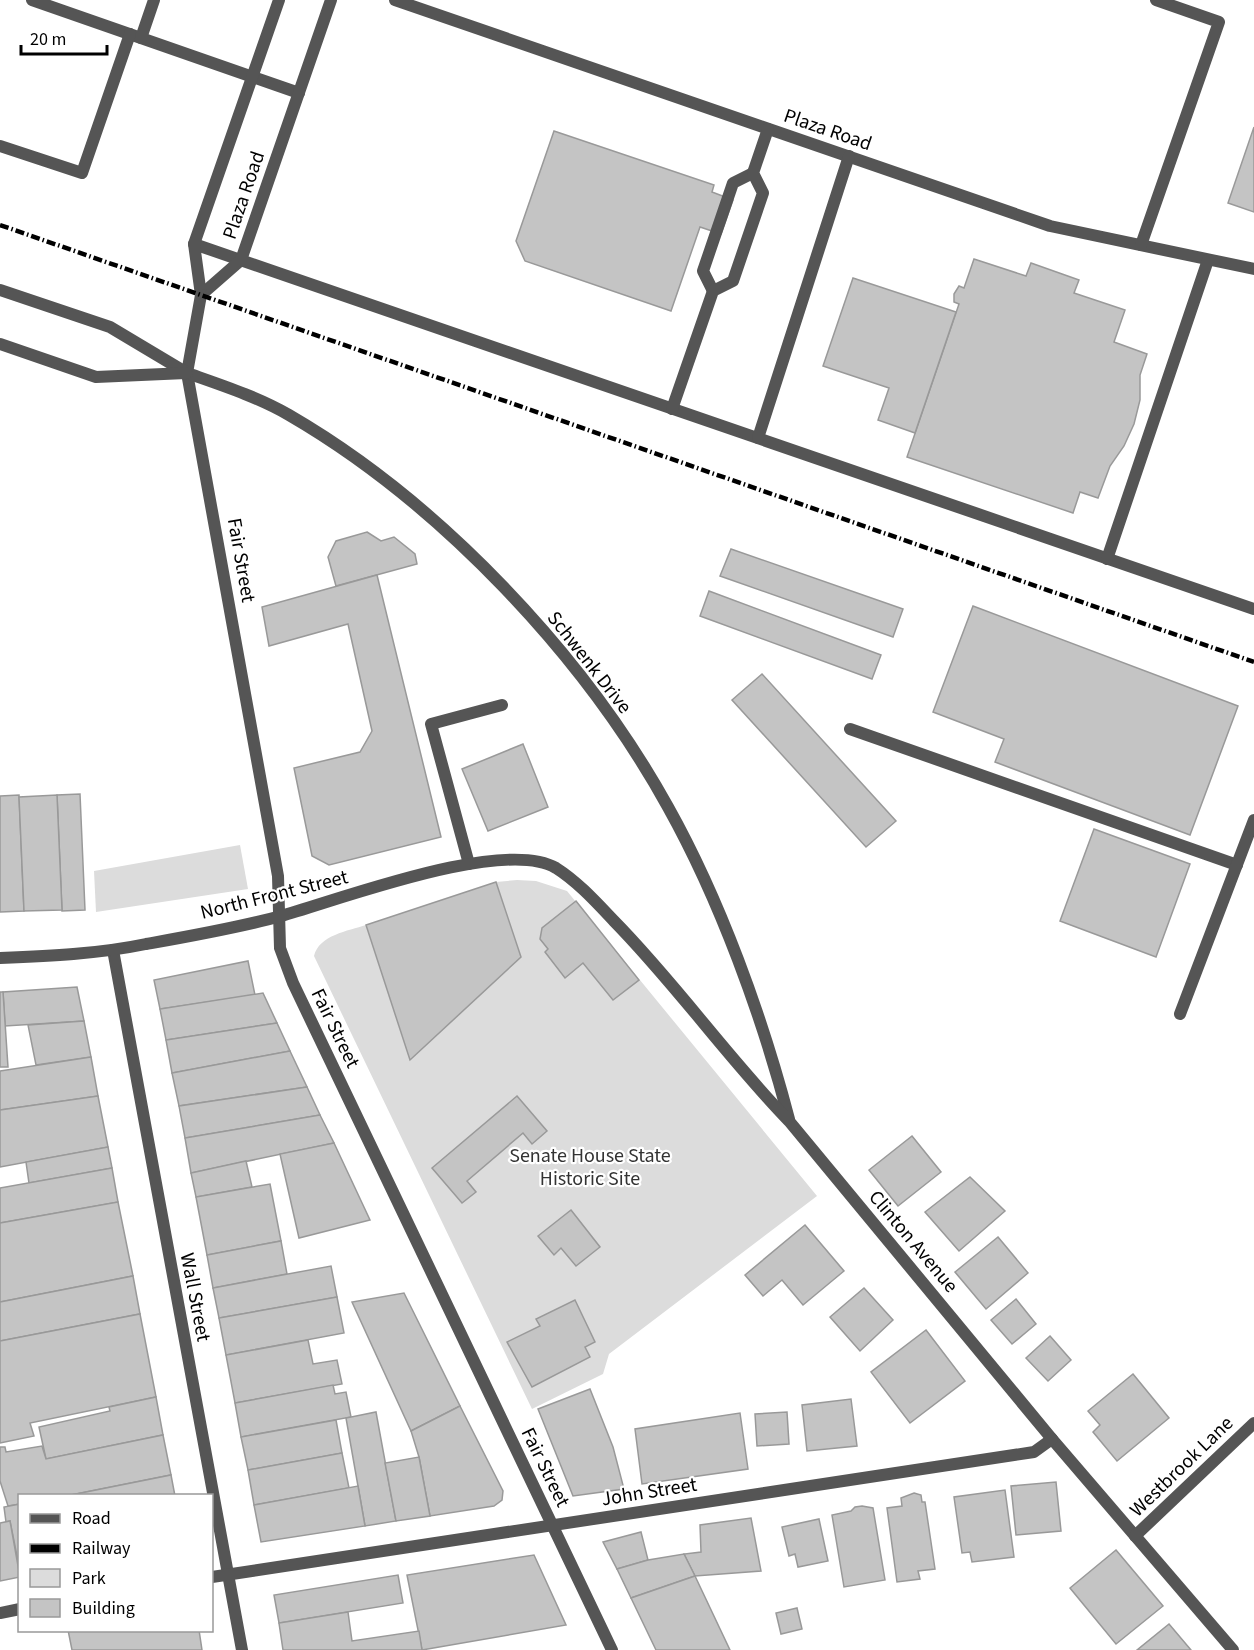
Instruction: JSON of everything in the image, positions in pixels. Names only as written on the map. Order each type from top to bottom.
[{"type":"street","points":[[32,0],[299,93]]},
{"type":"street","points":[[0,146],[82,172],[135,36],[154,0]]},
{"type":"street","name":"Plaza Road","points":[[187,373],[201,295],[194,244],[279,0]]},
{"type":"street","name":"Plaza Road","points":[[201,295],[241,260],[331,0]]},
{"type":"street","name":"Plaza Road","points":[[395,0],[1050,226],[1254,269]]},
{"type":"street","points":[[1141,245],[1219,22],[1155,0]]},
{"type":"street","points":[[713,291],[703,271],[734,183],[753,173],[768,129]]},
{"type":"street","points":[[758,438],[849,156]]},
{"type":"street","points":[[672,409],[713,291],[733,281],[763,193],[753,173]]},
{"type":"street","points":[[194,244],[1254,609]]},
{"type":"street","points":[[1107,559],[1208,260]]},
{"type":"street","name":"Schwenk Drive","points":[[0,290],[110,327],[187,373],[230,388],[287,414],[344,450],[467,550],[547,636],[604,708],[668,807],[727,931],[789,1121]]},
{"type":"street","name":"Schwenk Drive","points":[[0,344],[96,377],[187,373]]},
{"type":"street","name":"Fair Street","points":[[187,373],[278,876],[279,948],[293,983],[612,1650]]},
{"type":"street","points":[[469,864],[431,724],[502,705]]},
{"type":"street","points":[[850,729],[1237,865]]},
{"type":"street","points":[[1180,1014],[1254,820]]},
{"type":"street","name":"North Front Street","points":[[0,958],[113,950],[279,917],[430,871],[469,864],[535,861],[554,867]]},
{"type":"street","name":"Clinton Avenue","points":[[554,867],[577,883],[646,954],[752,1082],[789,1121],[1052,1439],[1233,1650]]},
{"type":"street","name":"Wall Street","points":[[113,950],[242,1650]]},
{"type":"street","name":"Westbrook Lane","points":[[1136,1536],[1254,1423]]},
{"type":"street","name":"John Street","points":[[213,1577],[1034,1452],[1052,1439]]},
{"type":"street","points":[[0,1613],[18,1609]]},
{"type":"green space","points":[[240,845],[248,889],[96,912],[94,871]]},
{"type":"green space","name":"Senate House State Historic Site","points":[[536,881],[567,891],[817,1196],[609,1354],[603,1374],[532,1409],[314,956],[317,949],[328,939],[366,925],[411,1059],[521,957],[496,882]]},
{"type":"building","points":[[1254,127],[1254,212],[1228,203]]},
{"type":"building","points":[[554,131],[714,185],[712,192],[733,200],[721,234],[700,227],[671,311],[525,261],[516,241]]},
{"type":"building","points":[[974,259],[1026,276],[1031,263],[1079,280],[1074,293],[1125,310],[1114,342],[1147,354],[1140,375],[1140,400],[1134,424],[1124,446],[1110,466],[1098,498],[1080,492],[1073,513],[907,457],[959,304],[954,302],[954,294],[959,286],[964,288]]},
{"type":"building","points":[[853,278],[956,312],[915,433],[878,420],[889,388],[823,366]]},
{"type":"building","points":[[367,532],[381,541],[394,537],[415,554],[417,564],[336,586],[328,557],[336,541]]},
{"type":"building","points":[[731,549],[903,609],[893,637],[720,576]]},
{"type":"building","points":[[377,575],[441,837],[329,865],[312,856],[294,768],[360,752],[372,731],[348,624],[269,646],[262,607]]},
{"type":"building","points":[[709,591],[881,655],[872,679],[700,616]]},
{"type":"building","points":[[973,606],[1238,706],[1190,835],[995,762],[1004,739],[933,712]]},
{"type":"building","points":[[762,674],[896,821],[866,847],[732,700]]},
{"type":"building","points":[[523,744],[548,807],[488,831],[462,769]]},
{"type":"building","points":[[80,794],[85,910],[62,911],[57,795]]},
{"type":"building","points":[[19,795],[24,911],[0,912],[0,796]]},
{"type":"building","points":[[57,795],[62,910],[24,911],[19,797]]},
{"type":"building","points":[[1094,829],[1190,864],[1156,957],[1060,921]]},
{"type":"building","points":[[496,882],[521,957],[410,1060],[366,925]]},
{"type":"building","points":[[576,901],[639,980],[613,1000],[583,963],[565,978],[545,952],[548,949],[540,939],[542,928]]},
{"type":"building","points":[[248,961],[255,995],[160,1009],[154,980]]},
{"type":"building","points":[[77,987],[84,1021],[5,1026],[3,992]]},
{"type":"building","points":[[0,992],[3,992],[8,1067],[0,1067]]},
{"type":"building","points":[[263,993],[277,1023],[166,1040],[160,1009]]},
{"type":"building","points":[[84,1021],[91,1057],[36,1065],[28,1025]]},
{"type":"building","points":[[277,1023],[290,1051],[172,1073],[166,1040]]},
{"type":"building","points":[[290,1051],[307,1087],[179,1106],[172,1073]]},
{"type":"building","points":[[91,1057],[98,1096],[0,1110],[0,1071]]},
{"type":"building","points":[[307,1087],[320,1115],[185,1138],[179,1106]]},
{"type":"building","points":[[98,1096],[108,1147],[0,1167],[0,1110]]},
{"type":"building","points":[[517,1096],[547,1131],[532,1144],[523,1133],[467,1181],[476,1192],[462,1203],[432,1168]]},
{"type":"building","points":[[320,1115],[334,1143],[191,1173],[185,1138]]},
{"type":"building","points":[[912,1136],[941,1172],[898,1206],[869,1170]]},
{"type":"building","points":[[334,1143],[370,1220],[299,1238],[280,1154]]},
{"type":"building","points":[[108,1147],[112,1168],[29,1183],[26,1162]]},
{"type":"building","points":[[246,1161],[252,1187],[196,1197],[191,1173]]},
{"type":"building","points":[[112,1168],[118,1202],[0,1223],[0,1188]]},
{"type":"building","points":[[970,1177],[1005,1211],[959,1251],[925,1212]]},
{"type":"building","points":[[270,1184],[281,1241],[207,1255],[196,1197]]},
{"type":"building","points":[[118,1202],[133,1276],[0,1302],[0,1223]]},
{"type":"building","points":[[571,1210],[600,1247],[576,1266],[561,1248],[554,1255],[538,1236]]},
{"type":"building","points":[[805,1225],[844,1271],[803,1305],[782,1280],[763,1296],[745,1275]]},
{"type":"building","points":[[998,1237],[1028,1273],[986,1309],[955,1272]]},
{"type":"building","points":[[281,1241],[287,1274],[213,1288],[207,1255]]},
{"type":"building","points":[[331,1266],[337,1297],[219,1318],[213,1288]]},
{"type":"building","points":[[133,1276],[140,1314],[0,1341],[0,1302]]},
{"type":"building","points":[[864,1288],[893,1320],[860,1351],[830,1317]]},
{"type":"building","points":[[404,1293],[460,1406],[411,1431],[352,1302]]},
{"type":"building","points":[[337,1297],[344,1333],[226,1355],[219,1318]]},
{"type":"building","points":[[1016,1299],[1036,1324],[1012,1344],[991,1320]]},
{"type":"building","points":[[575,1300],[595,1342],[585,1347],[590,1357],[532,1387],[507,1342],[540,1326],[536,1319]]},
{"type":"building","points":[[140,1314],[156,1397],[30,1423],[34,1436],[0,1443],[0,1341]]},
{"type":"building","points":[[926,1330],[965,1381],[910,1423],[871,1372]]},
{"type":"building","points":[[1050,1336],[1071,1360],[1048,1381],[1026,1358]]},
{"type":"building","points":[[308,1340],[313,1364],[337,1360],[342,1384],[235,1403],[226,1355]]},
{"type":"building","points":[[1133,1374],[1169,1418],[1117,1461],[1093,1432],[1100,1425],[1088,1411]]},
{"type":"building","points":[[333,1385],[335,1394],[346,1392],[351,1417],[241,1437],[235,1403]]},
{"type":"building","points":[[590,1389],[613,1447],[624,1489],[573,1496],[538,1409]]},
{"type":"building","points":[[156,1397],[163,1435],[46,1459],[39,1427],[110,1411],[109,1407]]},
{"type":"building","points":[[851,1399],[857,1446],[807,1451],[802,1405]]},
{"type":"building","points":[[460,1406],[503,1491],[502,1500],[494,1506],[430,1516],[419,1457],[411,1431]]},
{"type":"building","points":[[376,1412],[396,1521],[365,1526],[346,1418]]},
{"type":"building","points":[[787,1412],[789,1444],[757,1446],[755,1414]]},
{"type":"building","points":[[740,1413],[748,1469],[642,1484],[635,1429]]},
{"type":"building","points":[[336,1420],[342,1453],[248,1470],[241,1437]]},
{"type":"building","points":[[163,1435],[171,1475],[76,1494],[18,1494],[18,1504],[8,1506],[0,1481],[0,1447],[5,1447],[6,1452],[42,1446],[46,1459]]},
{"type":"building","points":[[342,1453],[349,1488],[254,1505],[248,1470]]},
{"type":"building","points":[[419,1457],[430,1516],[396,1521],[385,1463]]},
{"type":"building","points":[[171,1475],[175,1494],[76,1494]]},
{"type":"building","points":[[1056,1482],[1061,1531],[1016,1535],[1011,1486]]},
{"type":"building","points":[[358,1486],[365,1526],[261,1542],[254,1505]]},
{"type":"building","points":[[1005,1490],[1014,1557],[972,1562],[970,1552],[962,1553],[954,1497]]},
{"type":"building","points":[[914,1493],[921,1495],[922,1502],[925,1502],[935,1569],[918,1571],[920,1579],[897,1582],[887,1508],[902,1506],[901,1498]]},
{"type":"building","points":[[18,1504],[18,1561],[10,1521],[6,1522],[4,1507]]},
{"type":"building","points":[[862,1506],[873,1508],[885,1580],[844,1587],[832,1515]]},
{"type":"building","points":[[751,1518],[761,1571],[695,1576],[684,1554],[701,1552],[700,1525]]},
{"type":"building","points":[[819,1519],[828,1561],[798,1567],[795,1554],[789,1556],[782,1527]]},
{"type":"building","points":[[10,1521],[18,1577],[0,1581],[0,1523]]},
{"type":"building","points":[[641,1532],[648,1560],[617,1569],[603,1542]]},
{"type":"building","points":[[1116,1550],[1163,1606],[1116,1644],[1070,1588]]},
{"type":"building","points":[[684,1554],[695,1576],[631,1598],[617,1569],[648,1560]]},
{"type":"building","points":[[534,1555],[566,1625],[422,1650],[407,1575]]},
{"type":"building","points":[[398,1575],[403,1603],[279,1623],[274,1595]]},
{"type":"building","points":[[695,1576],[730,1650],[656,1650],[631,1598]]},
{"type":"building","points":[[797,1608],[802,1629],[781,1634],[776,1613]]},
{"type":"building","points":[[348,1612],[352,1641],[419,1631],[422,1650],[283,1650],[279,1623]]},
{"type":"building","points":[[1169,1624],[1191,1650],[1137,1650]]},
{"type":"building","points":[[68,1632],[199,1632],[202,1650],[72,1650]]},
{"type":"railway","points":[[0,225],[1254,662]]}]
